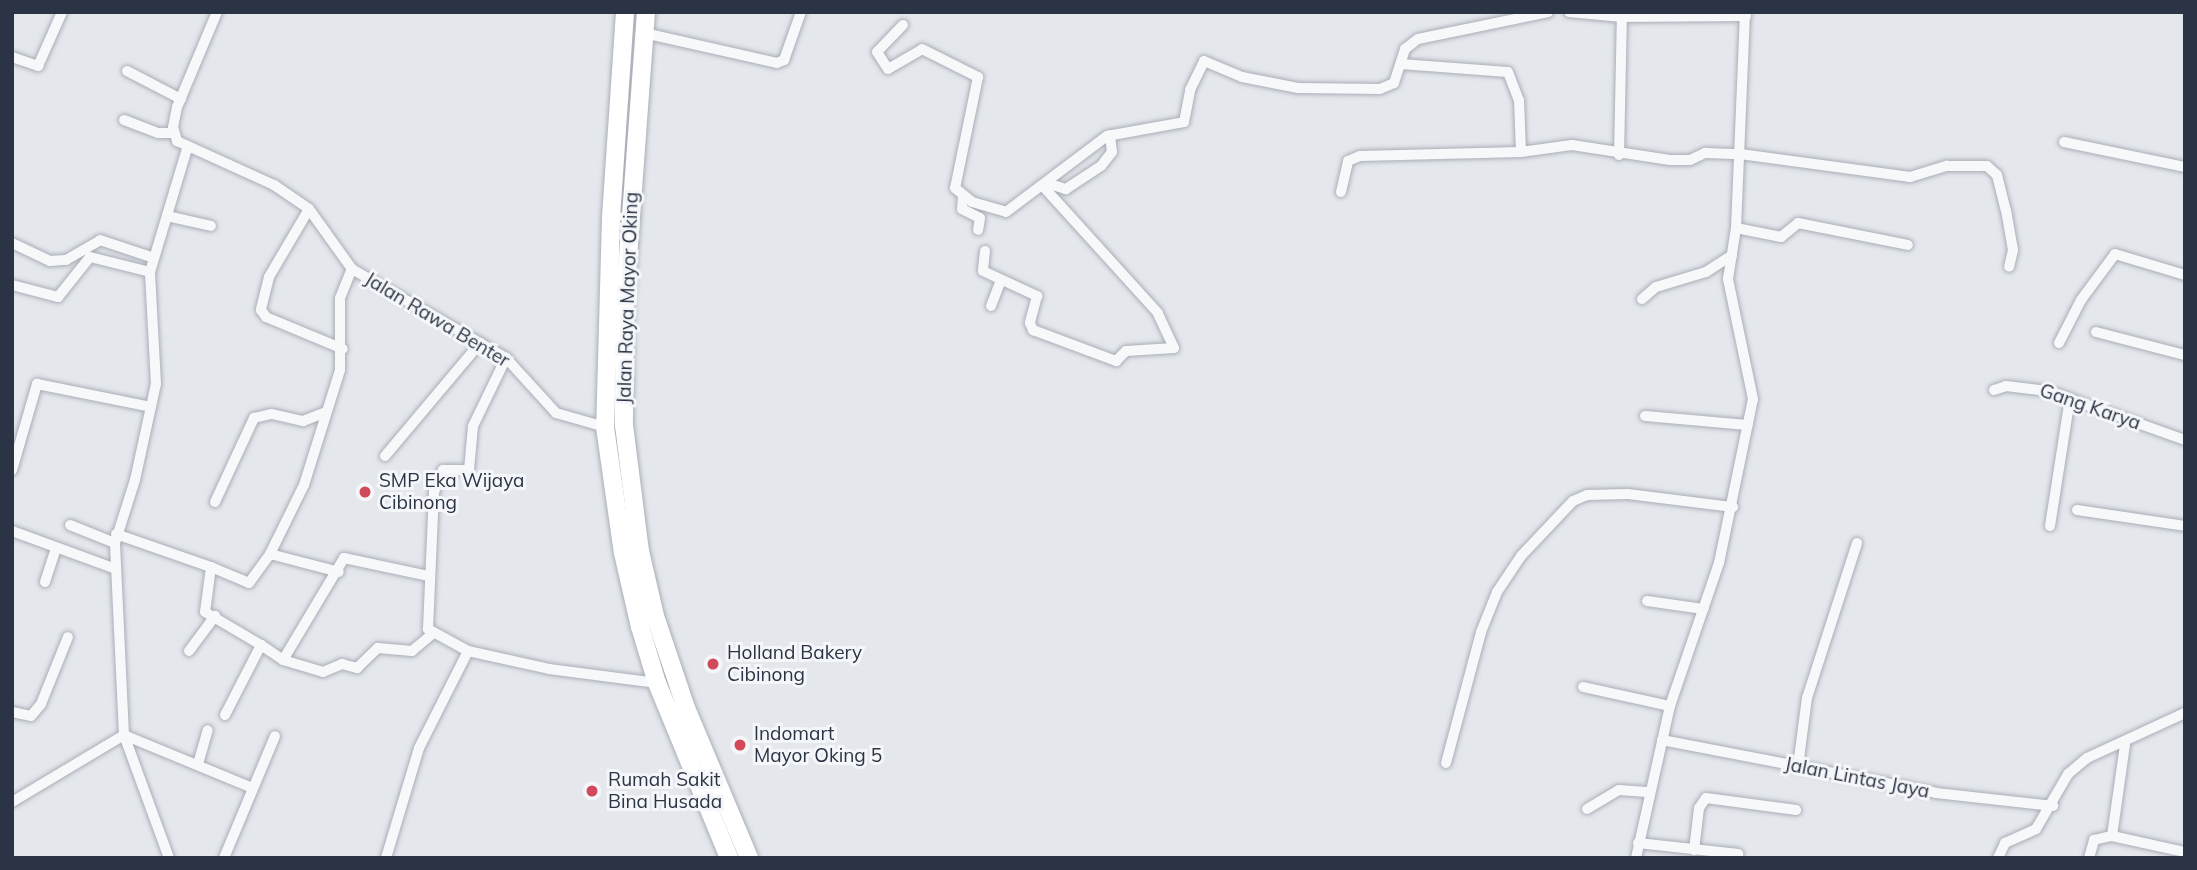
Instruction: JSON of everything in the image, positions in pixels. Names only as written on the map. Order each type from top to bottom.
[{"type":"main road","name":"Jalan Raya Mayor Oking","points":[[646,12],[635,143],[622,380],[640,551],[674,678],[750,858]]},
{"type":"main road","name":"Jalan Raya Mayor Oking","points":[[621,13],[605,427],[629,586],[656,683],[729,858]]},
{"type":"main road","points":[[615,143],[635,143]]},
{"type":"street","points":[[12,57],[38,66],[62,12]]},
{"type":"street","points":[[124,120],[158,133],[174,133],[181,99],[217,12]]},
{"type":"street","points":[[644,33],[777,63],[784,60],[801,12]]},
{"type":"street","points":[[963,196],[1006,212],[1110,135],[1184,122],[1190,90],[1204,61],[1262,82],[1380,89],[1394,83],[1405,49],[1418,39],[1548,12]]},
{"type":"street","points":[[1569,12],[1622,17],[1652,14],[1746,14],[1736,228],[1729,297],[1753,387],[1733,507],[1703,610],[1670,706],[1636,858]]},
{"type":"street","points":[[1619,155],[1622,17]]},
{"type":"street","points":[[903,24],[877,52],[888,69],[922,49],[978,77],[955,180],[963,196],[962,209],[980,218],[978,230]]},
{"type":"street","points":[[1401,64],[1508,72],[1518,100],[1521,152]]},
{"type":"street","points":[[127,71],[181,99]]},
{"type":"street","name":"Jalan Rawa Benter","points":[[174,133],[187,149],[274,186],[309,209],[352,270],[506,358],[547,408],[568,418],[605,427]]},
{"type":"street","points":[[1045,185],[1066,189],[1101,166],[1112,152],[1110,135]]},
{"type":"street","points":[[2064,142],[2138,154],[2185,167]]},
{"type":"street","points":[[1340,192],[1346,165],[1355,157],[1521,152],[1579,145],[1619,155],[1688,160],[1704,153],[1740,154],[1910,177],[1947,166],[1987,166],[1997,175],[2006,210],[2014,250],[2008,267]]},
{"type":"street","points":[[169,858],[124,735],[116,538],[135,480],[156,384],[150,272],[187,149]]},
{"type":"street","points":[[985,251],[983,271],[1037,296],[1030,327],[1048,337],[1116,361],[1126,351],[1174,348],[1158,313],[1045,185]]},
{"type":"street","points":[[309,209],[269,277],[261,310],[266,317],[343,349]]},
{"type":"street","points":[[167,216],[211,226]]},
{"type":"street","points":[[1736,228],[1781,237],[1798,223],[1908,245]]},
{"type":"street","points":[[12,243],[50,261],[66,260],[100,240],[155,258]]},
{"type":"street","points":[[2059,343],[2081,300],[2115,254],[2185,275]]},
{"type":"street","points":[[1642,299],[1656,287],[1706,272],[1721,258],[1732,255]]},
{"type":"street","points":[[12,285],[58,297],[90,257],[150,272]]},
{"type":"street","points":[[69,526],[211,567],[249,583],[270,554],[304,485],[343,349],[340,298],[352,270]]},
{"type":"street","points":[[991,306],[1001,281]]},
{"type":"street","points":[[2096,332],[2185,355]]},
{"type":"street","points":[[385,456],[480,343]]},
{"type":"street","points":[[506,358],[473,426],[469,470],[443,470],[438,475],[429,576],[428,623],[432,634],[468,651],[549,669],[656,683]]},
{"type":"street","points":[[12,470],[37,384],[151,407]]},
{"type":"street","name":"Gang Karya","points":[[1994,390],[2031,387],[2185,440]]},
{"type":"street","points":[[2050,526],[2070,399]]},
{"type":"street","points":[[215,502],[254,418],[272,414],[303,421],[326,412]]},
{"type":"street","points":[[1645,416],[1748,425]]},
{"type":"street","points":[[1446,763],[1481,632],[1497,592],[1521,556],[1573,501],[1587,495],[1628,494],[1733,507]]},
{"type":"street","points":[[2077,510],[2185,526]]},
{"type":"street","points":[[12,531],[116,569]]},
{"type":"street","points":[[1798,766],[1807,698],[1857,543]]},
{"type":"street","points":[[45,582],[56,549]]},
{"type":"street","points":[[270,554],[339,572]]},
{"type":"street","points":[[283,660],[347,557],[429,576]]},
{"type":"street","points":[[211,567],[204,609],[283,660],[323,672],[342,664],[357,668],[378,648],[412,651],[432,634]]},
{"type":"street","points":[[1647,601],[1703,610]]},
{"type":"street","points":[[189,651],[215,616]]},
{"type":"street","points":[[12,712],[31,716],[41,704],[68,637]]},
{"type":"street","points":[[225,715],[261,645]]},
{"type":"street","points":[[386,858],[419,747],[468,651]]},
{"type":"street","points":[[1583,687],[1670,706]]},
{"type":"street","points":[[1997,858],[2006,843],[2036,829],[2053,806],[2068,774],[2087,758],[2185,713]]},
{"type":"street","points":[[198,764],[208,730]]},
{"type":"street","points":[[124,735],[250,787]]},
{"type":"street","points":[[12,802],[124,735]]},
{"type":"street","points":[[224,858],[250,787],[275,736]]},
{"type":"street","name":"Jalan Lintas Jaya","points":[[1662,740],[1936,793],[2053,806]]},
{"type":"street","points":[[2112,836],[2125,745]]},
{"type":"street","points":[[1587,809],[1619,790],[1650,792]]},
{"type":"street","points":[[1694,850],[1699,807],[1706,798],[1796,810]]},
{"type":"street","points":[[2089,858],[2094,840],[2112,836],[2185,852]]},
{"type":"street","points":[[1638,843],[1738,855]]},
{"type":"place","name":"SMP Eka Wijaya Cibinong","points":[[365,492]]},
{"type":"place","name":"Holland Bakery Cibinong","points":[[713,664]]},
{"type":"place","name":"Indomart Mayor Oking 5","points":[[740,745]]},
{"type":"place","name":"Rumah Sakit Bina Husada","points":[[592,791]]}]
